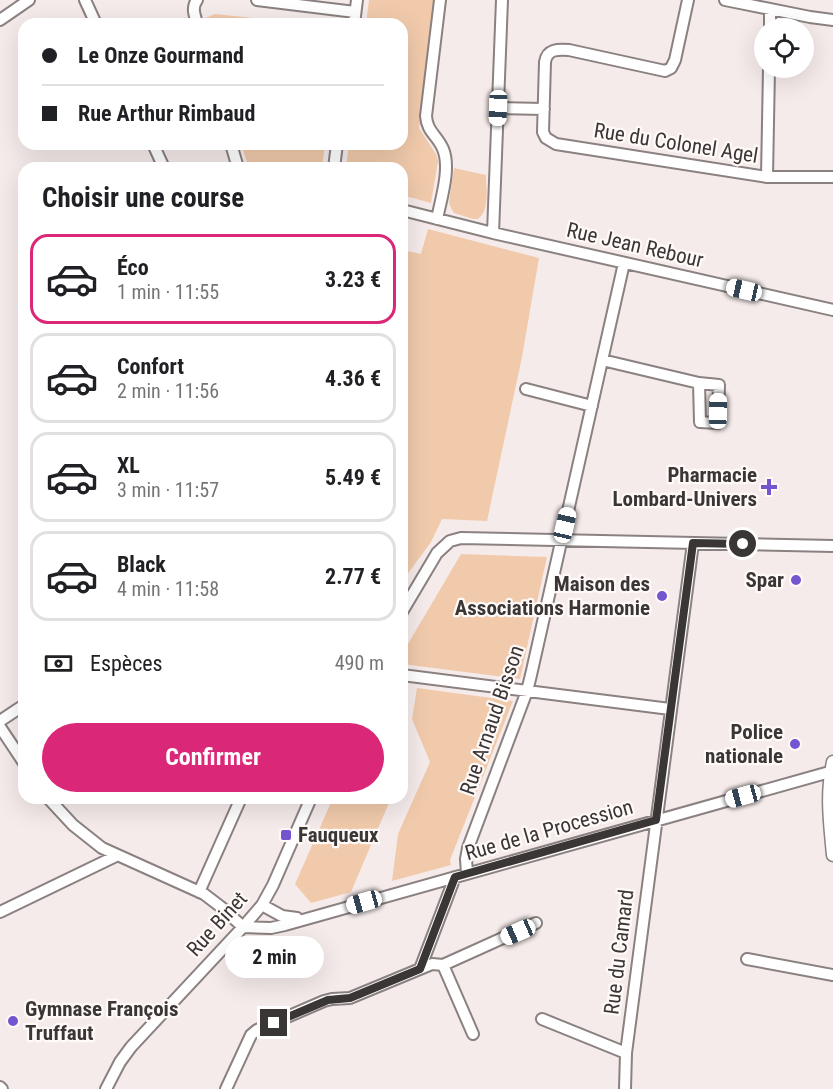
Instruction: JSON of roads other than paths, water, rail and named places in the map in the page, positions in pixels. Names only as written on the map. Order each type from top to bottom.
[{"type":"street","points":[[0,20],[29,0]]},
{"type":"street","points":[[85,0],[93,18]]},
{"type":"street","points":[[257,0],[354,18],[357,0]]},
{"type":"street","points":[[438,219],[445,159],[443,148],[427,126],[426,116],[440,0]]},
{"type":"street","points":[[496,233],[502,0]]},
{"type":"street","name":"Rue du Colonel Agel","points":[[688,0],[675,60],[673,66],[668,70],[663,71],[568,50],[554,50],[549,53],[546,58],[544,109],[544,135],[548,141],[767,177],[833,177]]},
{"type":"street","points":[[725,0],[810,18],[833,20]]},
{"type":"street","points":[[196,1],[194,10],[196,18]]},
{"type":"street","points":[[770,9],[770,18]]},
{"type":"street","points":[[767,177],[769,78]]},
{"type":"street","points":[[498,108],[544,109]]},
{"type":"street","name":"Rue Jean Rebour","points":[[408,212],[833,310]]},
{"type":"street","name":"Rue Arnaud Bisson","points":[[467,873],[466,854],[527,691],[624,262]]},
{"type":"street","points":[[602,360],[699,383]]},
{"type":"street","points":[[526,389],[591,406]]},
{"type":"street","points":[[408,602],[437,553],[450,542],[461,538],[833,546]]},
{"type":"street","name":"Rue du Camard","points":[[625,1089],[626,1053],[693,543]]},
{"type":"street","points":[[408,676],[670,709]]},
{"type":"street","points":[[0,721],[18,709]]},
{"type":"street","points":[[0,727],[18,754]]},
{"type":"street","points":[[832,768],[828,804],[833,855]]},
{"type":"street","name":"Rue de la Procession","points":[[243,927],[271,928],[313,917],[832,768]]},
{"type":"street","points":[[52,804],[82,833],[102,848],[199,892],[215,902],[243,927]]},
{"type":"street","points":[[199,892],[238,804]]},
{"type":"street","name":"Rue Binet","points":[[106,1089],[130,1047],[262,905],[308,804]]},
{"type":"street","points":[[0,912],[116,856]]},
{"type":"street","points":[[420,969],[455,877]]},
{"type":"street","name":"Rue de la Procession","points":[[262,905],[288,918],[313,917]]},
{"type":"street","points":[[226,1089],[251,1035],[257,1030],[324,1001],[350,998],[432,964],[442,965],[536,923]]},
{"type":"street","points":[[747,959],[833,975]]},
{"type":"street","points":[[442,965],[473,1034]]},
{"type":"street","points":[[542,1019],[626,1053]]},
{"type":"place","name":"Pharmacie Lombard-Univers","points":[[769,487]]},
{"type":"place","name":"Spar","points":[[796,580]]},
{"type":"place","name":"Maison des Associations Harmonie","points":[[662,596]]},
{"type":"place","name":"Police nationale","points":[[795,744]]},
{"type":"place","name":"Fauqueux","points":[[286,835]]},
{"type":"place","name":"Gymnase François Truffaut","points":[[13,1021]]}]
